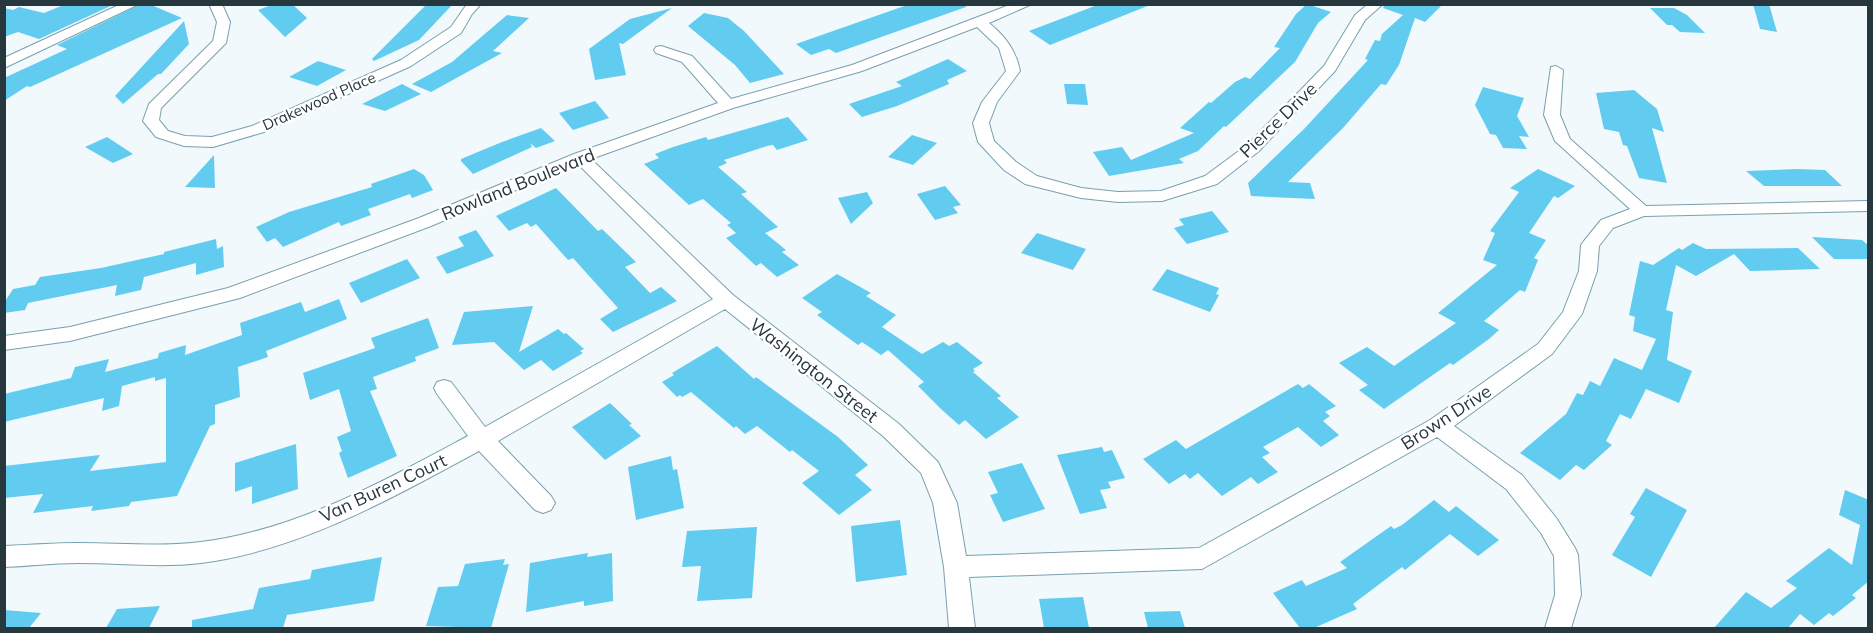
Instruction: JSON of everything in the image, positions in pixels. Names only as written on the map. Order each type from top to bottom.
[{"type":"street","points":[[4,64],[12,55],[133,4]]},
{"type":"street","name":"Drakewood Place","points":[[215,4],[224,14],[224,30],[219,43],[154,107],[151,121],[162,134],[184,141],[213,142],[291,116],[406,63],[456,30],[466,12],[475,4]]},
{"type":"street","name":"Rowland Boulevard","points":[[4,343],[70,334],[233,293],[425,222],[580,158],[728,105],[857,68],[1026,4]]},
{"type":"street","name":"Pierce Drive","points":[[979,22],[998,37],[1011,56],[1013,71],[990,102],[981,123],[986,142],[1010,166],[1031,180],[1081,193],[1118,197],[1162,196],[1211,180],[1253,148],[1330,68],[1360,18],[1377,4]]},
{"type":"street","points":[[661,51],[687,59],[728,105]]},
{"type":"street","points":[[1556,70],[1552,115],[1563,141],[1642,211]]},
{"type":"street","name":"Washington Street","points":[[580,158],[726,300],[891,430],[930,468],[945,503],[956,567],[962,628]]},
{"type":"street","name":"Brown Drive","points":[[956,567],[1202,558],[1438,426],[1545,348],[1572,314],[1587,271],[1590,245],[1607,224],[1642,211],[1869,206]]},
{"type":"street","name":"Van Buren Court","points":[[4,557],[77,553],[139,556],[204,552],[272,536],[332,514],[392,487],[621,363],[726,300]]},
{"type":"street","points":[[444,388],[482,439],[543,503]]},
{"type":"street","points":[[1438,426],[1514,482],[1549,526],[1566,555],[1568,595],[1558,628]]},
{"type":"building","points":[[66,4],[115,4],[39,39],[18,32],[4,37],[4,8],[13,10],[19,7],[44,13]]},
{"type":"building","points":[[141,4],[149,4],[182,18],[30,87],[27,86],[4,101],[4,78],[67,49],[57,45]]},
{"type":"building","points":[[274,4],[292,4],[307,18],[285,37],[258,10]]},
{"type":"building","points":[[427,4],[453,4],[419,40],[374,61],[372,59]]},
{"type":"building","points":[[910,4],[966,4],[966,7],[836,53],[829,49],[811,55],[796,44]]},
{"type":"building","points":[[1100,4],[1150,5],[1050,45],[1029,31]]},
{"type":"building","points":[[1307,4],[1331,12],[1318,23],[1295,62],[1226,127],[1224,126],[1198,151],[1179,159],[1184,163],[1109,176],[1093,152],[1122,147],[1131,160],[1194,133],[1180,128],[1235,82],[1245,77],[1250,79],[1280,48],[1274,47],[1296,14]]},
{"type":"building","points":[[1385,4],[1443,4],[1425,22],[1415,18],[1399,65],[1386,85],[1381,84],[1343,128],[1288,182],[1310,183],[1315,199],[1251,196],[1248,183],[1304,129],[1368,60],[1365,59],[1375,40],[1380,41],[1382,34],[1403,15],[1383,8]]},
{"type":"building","points":[[1753,4],[1769,4],[1777,32],[1760,29]]},
{"type":"building","points":[[672,8],[623,44],[619,43],[626,75],[595,80],[589,49],[630,19]]},
{"type":"building","points":[[1650,8],[1674,8],[1687,15],[1705,33],[1680,32],[1672,25],[1667,25]]},
{"type":"building","points":[[704,13],[728,18],[744,31],[784,74],[750,83],[735,65],[688,26]]},
{"type":"building","points":[[507,15],[529,18],[493,51],[502,53],[431,92],[412,84],[452,62]]},
{"type":"building","points":[[184,21],[189,44],[161,74],[158,74],[123,104],[115,96]]},
{"type":"building","points":[[948,59],[967,71],[947,80],[949,84],[897,106],[862,117],[849,104],[902,86],[896,82]]},
{"type":"building","points":[[318,61],[346,70],[317,86],[289,77]]},
{"type":"building","points":[[402,84],[421,94],[385,111],[362,104]]},
{"type":"building","points":[[1064,84],[1085,84],[1088,105],[1067,104]]},
{"type":"building","points":[[1483,87],[1524,98],[1517,116],[1529,137],[1519,136],[1527,149],[1503,148],[1496,135],[1490,134],[1475,105]]},
{"type":"building","points":[[1634,90],[1657,109],[1664,132],[1652,128],[1667,183],[1639,178],[1619,132],[1604,129],[1596,93]]},
{"type":"building","points":[[595,101],[609,118],[573,130],[559,113]]},
{"type":"building","points":[[788,117],[808,140],[777,150],[773,145],[767,146],[724,160],[727,163],[718,167],[747,192],[741,194],[778,227],[765,233],[786,250],[782,252],[799,265],[777,277],[761,263],[756,266],[726,238],[736,233],[727,225],[731,223],[703,199],[689,205],[644,164],[659,158],[655,154],[673,147],[706,137],[708,140]]},
{"type":"building","points":[[541,128],[555,141],[536,148],[530,143],[532,147],[473,174],[461,161],[461,159],[502,142]]},
{"type":"building","points":[[912,135],[937,143],[913,165],[888,157]]},
{"type":"building","points":[[107,137],[133,154],[113,163],[85,147]]},
{"type":"building","points":[[214,155],[215,188],[185,187]]},
{"type":"building","points":[[414,169],[424,175],[433,190],[412,198],[410,194],[368,209],[371,215],[341,226],[339,222],[283,247],[275,238],[267,242],[256,227],[289,212],[372,187],[371,184]]},
{"type":"building","points":[[1538,169],[1575,186],[1558,198],[1554,196],[1529,233],[1546,240],[1534,258],[1538,260],[1525,292],[1520,290],[1484,321],[1499,330],[1489,339],[1384,409],[1359,390],[1368,385],[1339,363],[1367,347],[1394,366],[1456,323],[1438,313],[1497,265],[1483,260],[1495,233],[1490,231],[1519,192],[1510,188]]},
{"type":"building","points":[[1825,170],[1842,186],[1764,186],[1746,171]]},
{"type":"building","points":[[945,186],[961,205],[953,207],[958,213],[935,220],[917,194]]},
{"type":"building","points":[[556,188],[598,231],[602,229],[636,262],[625,267],[650,293],[661,287],[677,301],[613,332],[600,319],[618,308],[573,258],[568,260],[536,224],[531,227],[527,223],[509,231],[496,216]]},
{"type":"building","points":[[867,192],[873,203],[851,224],[838,198]]},
{"type":"building","points":[[1212,211],[1229,232],[1187,244],[1174,228],[1184,225],[1179,219]]},
{"type":"building","points":[[476,230],[494,256],[447,274],[436,257],[464,246],[458,237]]},
{"type":"building","points":[[1037,233],[1086,249],[1073,270],[1021,253]]},
{"type":"building","points":[[1812,237],[1862,240],[1869,246],[1869,259],[1834,259]]},
{"type":"building","points":[[216,239],[217,249],[223,246],[224,267],[196,275],[196,263],[144,277],[141,290],[115,296],[117,285],[28,303],[25,310],[4,313],[4,303],[13,289],[35,285],[40,277],[101,268],[164,254],[164,252]]},
{"type":"building","points":[[1693,243],[1706,249],[1798,248],[1820,269],[1750,271],[1734,254],[1696,276],[1676,265],[1666,310],[1673,312],[1667,360],[1692,371],[1679,403],[1646,389],[1631,419],[1620,414],[1606,441],[1612,445],[1584,470],[1576,465],[1560,480],[1520,453],[1566,414],[1577,393],[1583,395],[1590,381],[1600,386],[1614,358],[1642,370],[1656,339],[1633,331],[1635,317],[1629,315],[1640,261],[1653,265],[1679,248],[1682,250]]},
{"type":"building","points":[[407,259],[420,278],[361,303],[349,283]]},
{"type":"building","points":[[1167,269],[1219,288],[1216,294],[1219,295],[1210,312],[1152,290]]},
{"type":"building","points":[[837,274],[871,293],[866,296],[896,315],[882,327],[922,354],[943,342],[949,346],[957,342],[983,363],[973,369],[975,371],[973,372],[1001,396],[997,398],[1019,417],[986,439],[965,420],[959,425],[941,409],[918,386],[924,382],[888,350],[881,355],[862,342],[858,345],[817,315],[822,312],[802,298]]},
{"type":"building","points":[[339,299],[347,319],[266,351],[268,357],[238,367],[240,397],[215,405],[215,424],[210,426],[177,496],[131,502],[129,506],[91,511],[93,506],[33,513],[43,494],[4,498],[4,466],[100,455],[90,471],[166,462],[166,378],[155,381],[155,377],[122,386],[119,406],[102,411],[104,398],[4,422],[4,394],[71,378],[75,367],[109,359],[105,372],[158,358],[159,353],[186,345],[185,355],[242,335],[240,323],[301,302],[305,312]]},
{"type":"building","points":[[533,306],[519,352],[558,329],[584,349],[580,351],[583,353],[553,371],[541,360],[524,370],[494,342],[452,345],[464,312]]},
{"type":"building","points":[[428,318],[439,348],[415,357],[416,361],[373,377],[377,389],[370,391],[397,456],[348,478],[339,453],[342,451],[337,437],[351,431],[339,389],[310,400],[303,373],[375,348],[371,338]]},
{"type":"building","points":[[717,346],[754,379],[756,377],[838,437],[868,465],[855,475],[872,490],[839,515],[802,483],[819,471],[792,450],[790,452],[757,426],[745,434],[736,426],[734,428],[691,392],[677,397],[662,382],[674,375],[672,373]]},
{"type":"building","points":[[1298,384],[1303,388],[1309,384],[1336,406],[1325,412],[1330,416],[1323,421],[1339,435],[1321,447],[1298,427],[1263,447],[1270,453],[1262,457],[1278,472],[1258,484],[1251,477],[1222,496],[1198,473],[1190,479],[1185,474],[1169,484],[1143,459],[1176,440],[1186,449]]},
{"type":"building","points":[[610,403],[641,436],[605,460],[572,427]]},
{"type":"building","points":[[296,444],[298,489],[252,504],[252,486],[235,492],[235,463]]},
{"type":"building","points":[[1102,447],[1104,452],[1112,450],[1125,478],[1108,482],[1111,488],[1100,490],[1107,508],[1080,514],[1057,455]]},
{"type":"building","points":[[671,456],[673,470],[677,469],[684,508],[636,520],[628,467]]},
{"type":"building","points":[[1022,463],[1045,509],[1003,522],[990,495],[998,493],[988,472]]},
{"type":"building","points":[[1646,488],[1687,510],[1651,577],[1612,555],[1635,517],[1630,514]]},
{"type":"building","points":[[1845,490],[1869,500],[1869,581],[1852,595],[1856,598],[1833,616],[1829,613],[1814,625],[1800,614],[1788,628],[1714,628],[1746,592],[1771,608],[1797,588],[1786,581],[1829,548],[1852,565],[1860,525],[1839,515]]},
{"type":"building","points":[[1434,500],[1449,512],[1456,506],[1499,540],[1478,556],[1450,534],[1405,570],[1402,567],[1353,604],[1357,609],[1314,628],[1300,628],[1273,593],[1302,580],[1306,586],[1347,568],[1340,562],[1391,526],[1394,529],[1402,525]]},
{"type":"building","points":[[900,520],[907,575],[856,582],[851,526]]},
{"type":"building","points":[[757,527],[752,598],[697,601],[701,566],[682,567],[687,531]]},
{"type":"building","points":[[588,553],[587,557],[612,553],[613,601],[584,606],[584,601],[526,612],[530,563]]},
{"type":"building","points":[[382,557],[374,601],[287,615],[283,628],[192,628],[192,620],[253,609],[259,588],[310,579],[312,570]]},
{"type":"building","points":[[505,559],[503,565],[509,564],[491,628],[426,626],[438,587],[458,586],[465,564]]},
{"type":"building","points":[[1083,597],[1089,628],[1044,628],[1039,599]]},
{"type":"building","points":[[160,606],[149,628],[106,628],[117,609]]},
{"type":"building","points":[[4,610],[41,613],[29,628],[4,628]]},
{"type":"building","points":[[1180,611],[1185,628],[1148,628],[1144,612]]}]
